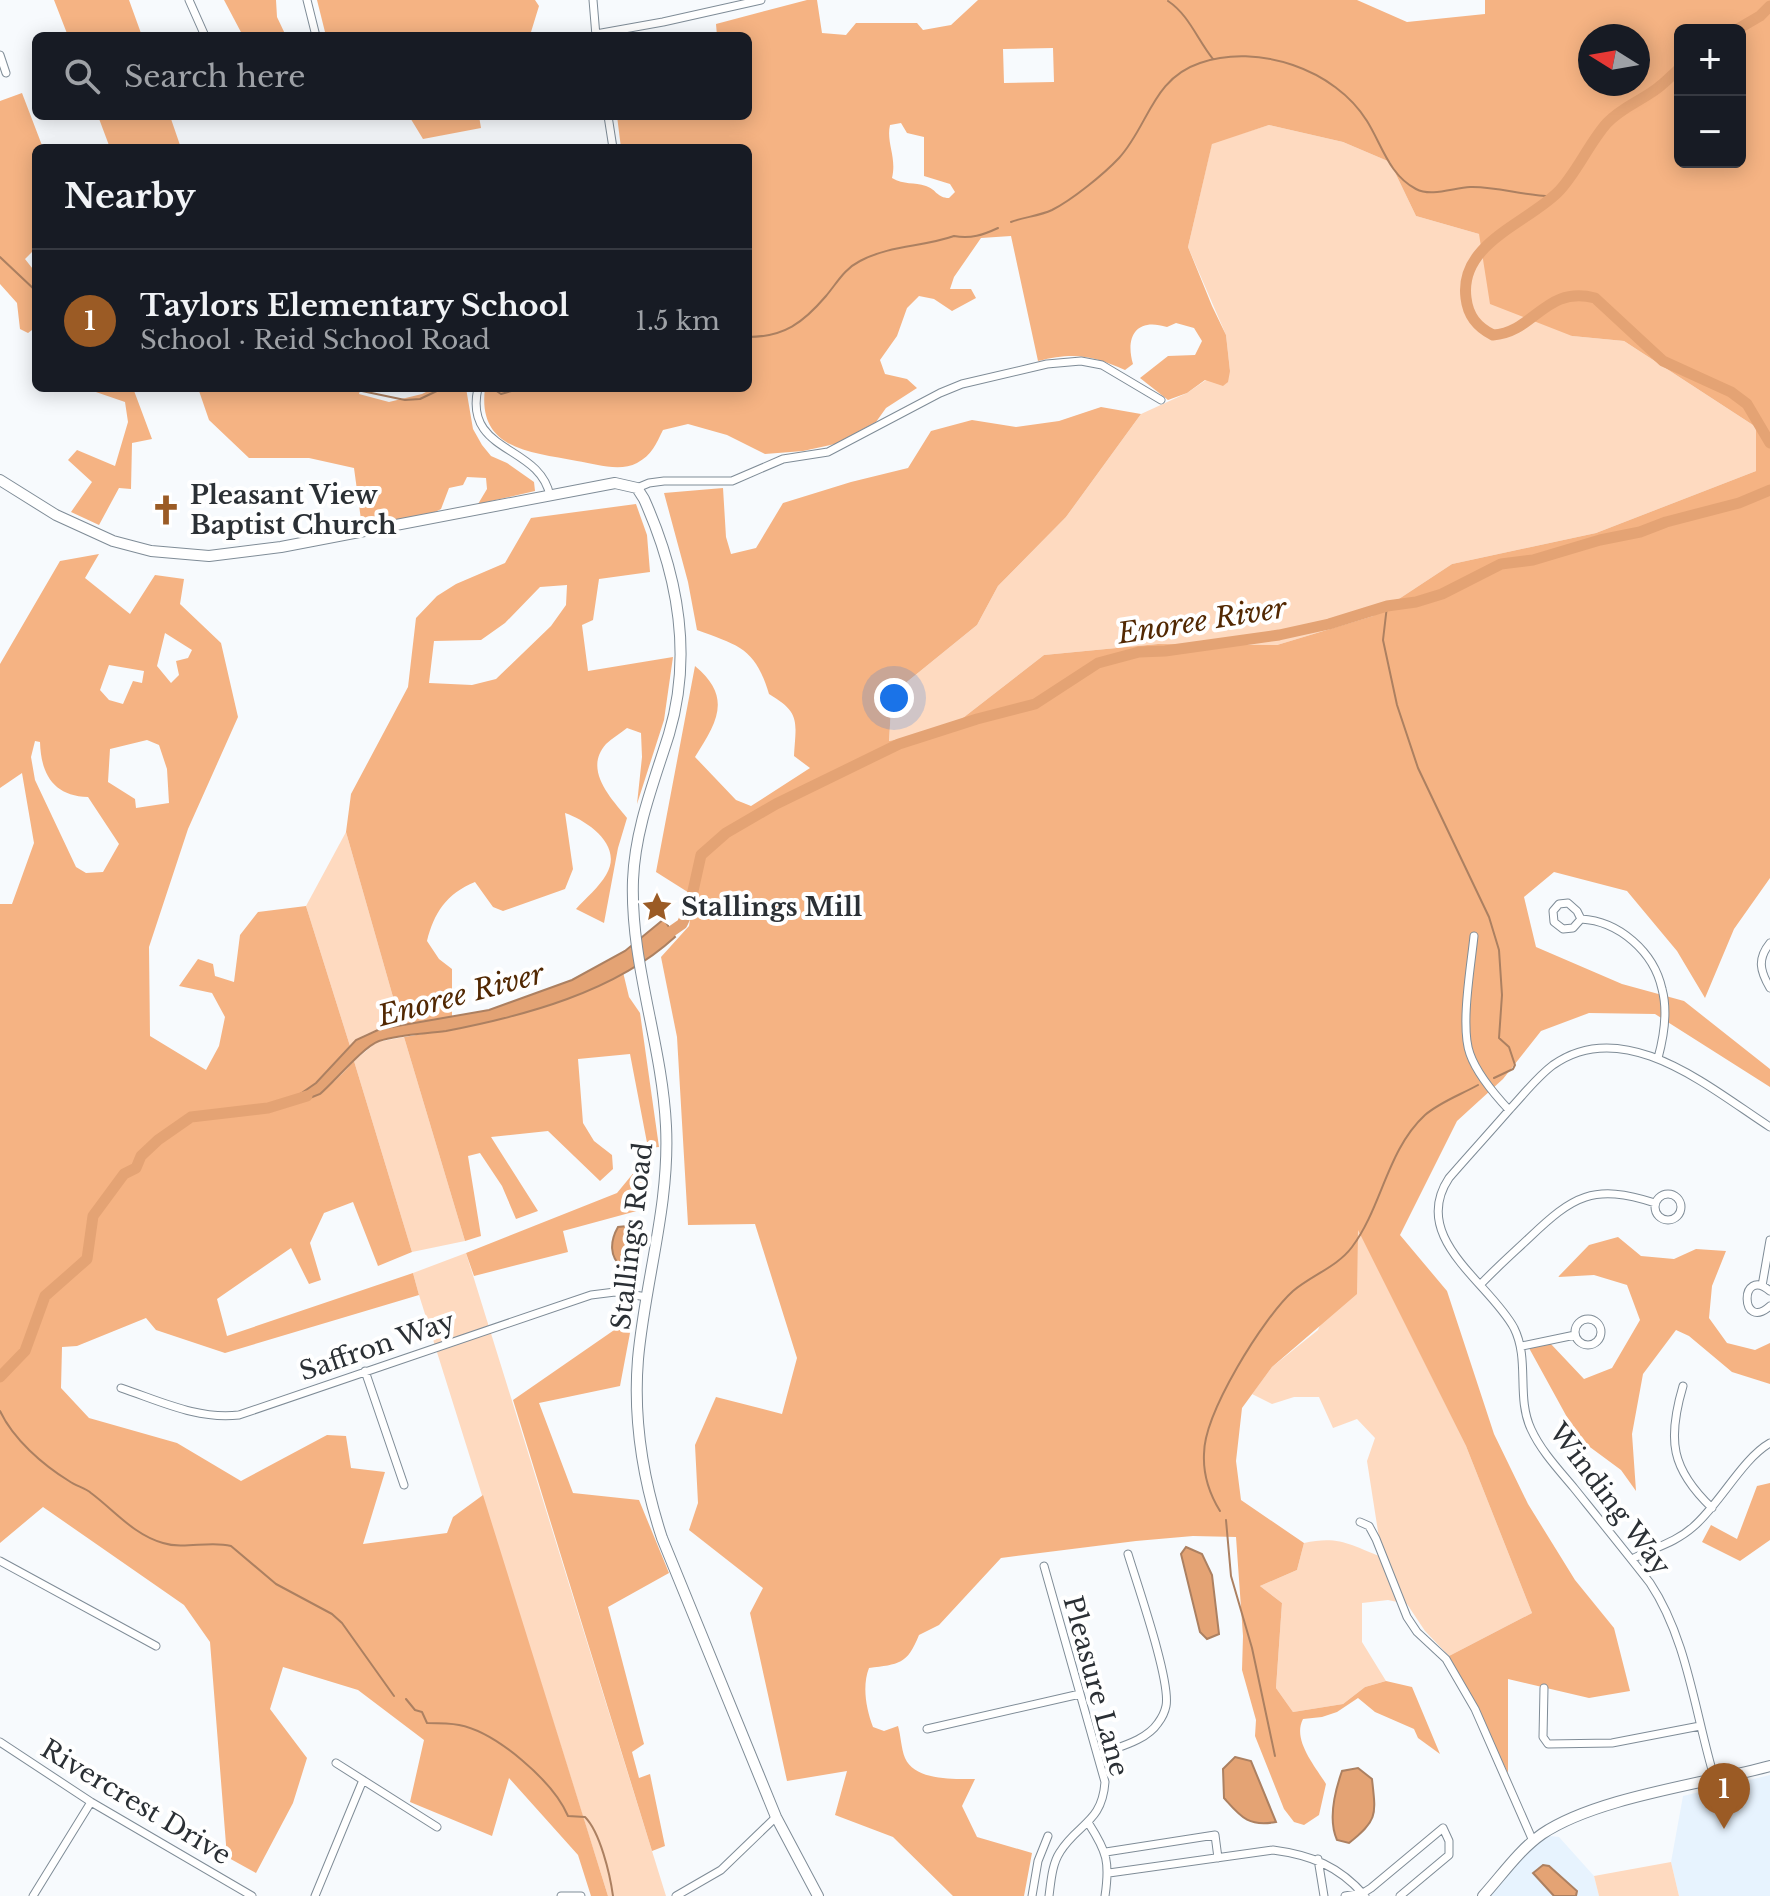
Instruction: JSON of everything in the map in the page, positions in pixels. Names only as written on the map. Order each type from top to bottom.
[{"type":"street","points":[[189,0],[203,32]]},
{"type":"street","points":[[307,0],[315,32]]},
{"type":"street","points":[[593,0],[596,32]]},
{"type":"street","points":[[611,32],[761,0]]},
{"type":"street","points":[[0,55],[6,73]]},
{"type":"street","points":[[609,120],[612,144]]},
{"type":"street","points":[[0,480],[56,515],[103,537],[151,551],[188,556],[251,552],[615,483],[637,488],[646,483],[664,481],[732,481],[783,459],[828,452],[962,384],[1047,364],[1081,361],[1102,365],[1161,400]]},
{"type":"street","points":[[478,392],[477,415],[486,434],[537,469],[547,481],[550,496]]},
{"type":"street","name":"Stallings Road","points":[[637,488],[655,527],[672,577],[682,652],[677,704],[648,797],[633,880],[635,927],[664,1093],[667,1154],[664,1201],[638,1358],[641,1454],[662,1538],[776,1817],[818,1896]]},
{"type":"street","points":[[1581,919],[1593,920],[1625,935],[1640,948],[1656,971],[1665,1008],[1658,1058]]},
{"type":"street","points":[[1474,936],[1467,1020],[1468,1046],[1475,1064],[1509,1110]]},
{"type":"street","points":[[1770,943],[1760,960],[1762,973],[1770,988]]},
{"type":"street","name":"Winding Way","points":[[1715,1780],[1670,1621],[1656,1592],[1632,1559],[1532,1432],[1525,1410],[1522,1346],[1505,1314],[1456,1259],[1446,1242],[1440,1222],[1441,1198],[1449,1178],[1509,1110],[1545,1072],[1576,1053],[1614,1048],[1658,1058],[1770,1127]]},
{"type":"street","points":[[1480,1285],[1541,1226],[1574,1201],[1609,1193],[1655,1203]]},
{"type":"street","points":[[1762,1286],[1770,1240]]},
{"type":"street","points":[[1770,1291],[1762,1286],[1749,1290],[1746,1303],[1756,1312],[1770,1306]]},
{"type":"street","name":"Saffron Way","points":[[121,1388],[197,1414],[220,1417],[239,1415],[591,1295],[615,1292],[647,1297]]},
{"type":"street","points":[[1522,1346],[1575,1335]]},
{"type":"street","points":[[365,1371],[404,1485]]},
{"type":"street","points":[[1683,1386],[1674,1425],[1678,1459],[1691,1487],[1712,1508]]},
{"type":"street","points":[[1632,1559],[1679,1538],[1712,1508],[1754,1454],[1770,1443]]},
{"type":"street","points":[[1360,1522],[1369,1526],[1376,1539],[1412,1627],[1446,1659],[1475,1709],[1533,1841]]},
{"type":"street","points":[[1098,1755],[1139,1739],[1152,1730],[1159,1723],[1166,1706],[1164,1678],[1128,1554]]},
{"type":"street","points":[[0,1561],[156,1646]]},
{"type":"street","name":"Pleasure Lane","points":[[1044,1566],[1105,1782],[1104,1797],[1089,1824],[1062,1848],[1057,1858],[1049,1896]]},
{"type":"street","points":[[1544,1688],[1543,1737],[1548,1744],[1612,1743],[1700,1726]]},
{"type":"street","points":[[927,1729],[1080,1694]]},
{"type":"street","name":"Rivercrest Drive","points":[[0,1742],[239,1893],[252,1896]]},
{"type":"street","points":[[336,1763],[437,1827]]},
{"type":"street","points":[[1483,1896],[1533,1841],[1553,1828],[1632,1799],[1770,1766]]},
{"type":"street","points":[[315,1896],[363,1780]]},
{"type":"street","points":[[33,1896],[91,1802]]},
{"type":"street","points":[[676,1896],[721,1870],[776,1817]]},
{"type":"street","points":[[1089,1824],[1106,1852],[1109,1873],[1105,1896]]},
{"type":"street","points":[[1345,1896],[1364,1895],[1443,1828],[1449,1841],[1449,1855],[1400,1896]]},
{"type":"street","points":[[1106,1852],[1215,1835],[1218,1858]]},
{"type":"street","points":[[1032,1896],[1038,1861],[1048,1836]]},
{"type":"street","points":[[1109,1873],[1273,1850],[1318,1859],[1339,1871],[1364,1895]]},
{"type":"street","points":[[1318,1859],[1324,1896]]},
{"type":"street","points":[[561,1896],[581,1896]]},
{"type":"shaded area","points":[[54,0],[129,0],[141,32],[66,32]]},
{"type":"shaded area","points":[[224,0],[276,0],[277,17],[284,32],[241,32]]},
{"type":"shaded area","points":[[317,0],[535,0],[539,6],[531,32],[325,32]]},
{"type":"shaded area","points":[[807,0],[817,0],[822,33],[846,35],[856,23],[917,23],[923,30],[951,25],[978,0],[1357,0],[1407,22],[1485,14],[1485,0],[1770,0],[1770,878],[1734,929],[1705,998],[1677,951],[1627,891],[1554,872],[1524,897],[1536,947],[1622,984],[1684,1001],[1770,1069],[1770,1087],[1655,1014],[1589,1013],[1541,1031],[1503,1079],[1457,1121],[1400,1235],[1447,1291],[1494,1434],[1528,1504],[1575,1580],[1614,1628],[1630,1691],[1589,1698],[1508,1679],[1508,1773],[1449,1656],[1532,1613],[1466,1446],[1358,1230],[1357,1294],[1272,1367],[1242,1408],[1236,1461],[1241,1500],[1304,1543],[1297,1570],[1260,1586],[1282,1603],[1276,1688],[1293,1712],[1343,1704],[1365,1687],[1386,1681],[1412,1687],[1440,1754],[1418,1738],[1414,1729],[1375,1712],[1358,1698],[1337,1712],[1303,1719],[1300,1735],[1303,1744],[1326,1784],[1319,1815],[1304,1825],[1294,1822],[1284,1809],[1255,1736],[1256,1720],[1242,1670],[1243,1636],[1236,1537],[1193,1536],[1001,1558],[939,1625],[919,1635],[906,1658],[895,1664],[869,1668],[866,1698],[873,1727],[884,1731],[898,1726],[905,1758],[917,1771],[936,1777],[975,1779],[962,1806],[977,1837],[1032,1853],[1024,1896],[953,1896],[893,1837],[835,1815],[847,1771],[787,1781],[750,1613],[763,1588],[689,1530],[698,1503],[695,1445],[716,1397],[782,1414],[797,1358],[755,1224],[688,1225],[677,1037],[661,957],[689,926],[694,896],[656,872],[695,666],[714,688],[718,710],[710,732],[695,757],[736,800],[751,806],[810,768],[794,756],[792,713],[769,694],[751,658],[735,645],[697,630],[688,582],[664,493],[723,488],[726,537],[731,554],[756,548],[783,503],[908,468],[931,431],[972,420],[1016,427],[1059,421],[1101,407],[1141,414],[1066,517],[998,586],[977,625],[892,694],[889,741],[950,728],[1044,655],[1158,644],[1277,645],[1373,616],[1452,564],[1596,533],[1756,471],[1756,427],[1624,341],[1572,336],[1490,304],[1479,234],[1416,216],[1390,162],[1343,142],[1269,125],[1212,144],[1188,247],[1226,335],[1230,371],[1228,382],[1223,386],[1205,380],[1187,393],[1168,400],[1140,378],[1168,356],[1195,355],[1202,341],[1194,328],[1176,323],[1167,327],[1147,325],[1135,332],[1131,345],[1133,364],[1125,370],[1082,356],[1038,361],[1011,236],[981,238],[954,277],[950,289],[971,289],[976,298],[952,311],[934,299],[919,296],[907,308],[897,336],[880,360],[885,374],[907,379],[917,388],[886,408],[876,422],[835,444],[803,451],[765,454],[727,435],[688,424],[663,430],[653,449],[642,460],[630,466],[615,467],[542,455],[510,444],[498,436],[489,424],[485,392],[752,392],[752,144],[620,144],[618,120],[752,120],[752,32],[717,32],[716,24]],"holes":[[[1053,48],[1054,82],[1004,83],[1003,49]],[[901,123],[907,133],[924,137],[924,176],[950,184],[955,192],[949,198],[926,186],[892,178],[890,125]]]},
{"type":"shaded area","points":[[22,93],[41,144],[32,144],[32,252],[25,259],[32,268],[32,330],[28,333],[20,329],[17,303],[0,284],[0,101]]},
{"type":"shaded area","points":[[100,120],[171,120],[180,144],[108,144]]},
{"type":"shaded area","points":[[411,120],[480,120],[481,128],[423,139]]},
{"type":"shaded area","points":[[1269,125],[1343,142],[1390,162],[1416,216],[1479,234],[1572,336],[1624,341],[1756,427],[1756,471],[1596,533],[1452,564],[1373,616],[1277,645],[1158,644],[1044,655],[950,728],[889,741],[892,694],[977,625],[998,586],[1066,517],[1141,414],[1230,371],[1226,335],[1188,247],[1212,143]]},
{"type":"shaded area","points":[[96,392],[134,392],[152,439],[132,443],[131,489],[119,488],[99,525],[71,512],[92,482],[68,460],[77,450],[115,466],[128,422],[125,402]]},
{"type":"shaded area","points":[[199,392],[360,392],[389,402],[426,392],[467,392],[473,429],[482,445],[491,456],[534,482],[535,491],[478,504],[487,489],[486,478],[467,477],[463,485],[449,488],[441,509],[427,516],[362,527],[354,468],[309,458],[249,458],[209,420]]},
{"type":"shaded area","points":[[636,504],[647,535],[650,572],[599,579],[593,620],[582,625],[588,671],[673,657],[664,720],[637,804],[641,733],[627,728],[606,744],[597,764],[602,783],[627,818],[604,923],[576,909],[606,875],[610,864],[607,845],[593,828],[565,813],[573,869],[565,889],[503,911],[493,907],[475,882],[456,892],[438,913],[427,941],[439,959],[452,969],[452,1017],[401,1025],[346,832],[351,794],[408,687],[416,618],[437,596],[456,584],[505,563],[531,518]],"holes":[[[567,585],[566,605],[551,626],[496,679],[472,685],[429,683],[434,641],[481,640],[505,623],[540,587]]]},
{"type":"shaded area","points":[[99,554],[85,578],[130,614],[155,575],[184,579],[180,604],[221,643],[238,717],[188,829],[149,947],[150,1036],[206,1070],[219,1046],[225,1017],[212,993],[179,986],[198,959],[213,964],[215,976],[234,982],[240,935],[258,912],[306,906],[350,1046],[316,1083],[295,1098],[321,1091],[354,1061],[412,1252],[378,1266],[353,1202],[324,1213],[310,1243],[321,1280],[309,1284],[291,1248],[217,1299],[227,1336],[413,1273],[419,1295],[225,1353],[156,1330],[146,1318],[77,1346],[62,1347],[61,1388],[89,1418],[177,1443],[241,1481],[327,1435],[346,1436],[351,1468],[385,1472],[363,1544],[447,1533],[453,1517],[483,1495],[608,1896],[591,1896],[578,1855],[509,1778],[492,1836],[410,1802],[424,1740],[358,1690],[283,1667],[270,1709],[307,1758],[293,1803],[256,1873],[227,1857],[210,1642],[184,1605],[43,1507],[0,1543],[0,904],[12,904],[34,843],[22,773],[0,788],[0,664],[60,561]],"holes":[[[165,633],[192,650],[188,658],[176,661],[179,675],[171,683],[157,666]],[[109,665],[144,671],[142,683],[133,681],[123,704],[109,700],[100,690]],[[147,740],[159,745],[167,769],[169,803],[136,808],[135,799],[108,782],[110,749]],[[35,741],[40,742],[43,764],[52,782],[66,793],[88,797],[119,844],[103,872],[86,873],[76,867],[35,780],[31,757]]]},
{"type":"shaded area","points":[[346,832],[401,1025],[367,1034],[350,1046],[306,906]]},
{"type":"shaded area","points":[[664,919],[675,937],[625,973],[597,987],[506,1018],[379,1041],[357,1057],[320,1094],[293,1099],[316,1083],[356,1040],[380,1029],[489,1010],[572,980],[625,951]]},
{"type":"shaded area","points":[[623,972],[629,997],[640,1013],[659,1147],[648,1148],[630,1054],[578,1059],[583,1123],[594,1141],[612,1155],[613,1169],[600,1181],[548,1131],[491,1137],[538,1211],[516,1219],[502,1186],[480,1153],[468,1156],[481,1236],[465,1241],[404,1037],[516,1014],[570,996]]},
{"type":"shaded area","points":[[404,1037],[465,1241],[412,1252],[354,1061],[377,1042]]},
{"type":"shaded area","points":[[640,1165],[649,1166],[644,1209],[563,1231],[568,1252],[474,1276],[466,1253],[617,1193]]},
{"type":"shaded area","points":[[627,1226],[636,1244],[631,1263],[622,1267],[613,1254],[612,1243],[618,1227]]},
{"type":"shaded area","points":[[1358,1228],[1466,1446],[1532,1613],[1449,1656],[1425,1631],[1407,1604],[1388,1600],[1362,1603],[1362,1642],[1386,1681],[1365,1687],[1343,1704],[1293,1712],[1276,1688],[1282,1603],[1260,1586],[1297,1570],[1304,1543],[1335,1541],[1382,1557],[1367,1461],[1375,1438],[1357,1419],[1333,1428],[1319,1397],[1294,1397],[1272,1404],[1252,1394],[1272,1367],[1318,1330]]},
{"type":"shaded area","points":[[1618,1237],[1641,1256],[1674,1259],[1696,1249],[1726,1251],[1712,1286],[1709,1318],[1727,1343],[1755,1350],[1770,1343],[1770,1384],[1732,1372],[1689,1336],[1676,1330],[1643,1374],[1632,1434],[1636,1491],[1621,1470],[1579,1439],[1529,1348],[1550,1343],[1584,1379],[1612,1368],[1640,1320],[1627,1285],[1594,1275],[1558,1277],[1589,1245]]},
{"type":"shaded area","points":[[466,1253],[666,1896],[608,1896],[419,1295],[413,1273]]},
{"type":"shaded area","points":[[633,1317],[620,1386],[539,1403],[573,1493],[639,1500],[669,1573],[608,1607],[644,1744],[632,1752],[639,1778],[650,1774],[665,1846],[652,1851],[513,1400]]},
{"type":"shaded area","points":[[1770,1483],[1770,1540],[1740,1561],[1702,1542],[1711,1525],[1737,1539],[1757,1486]]},
{"type":"shaded area","points":[[1186,1547],[1202,1554],[1212,1575],[1219,1634],[1207,1639],[1200,1632],[1181,1554]]},
{"type":"shaded area","points":[[1235,1757],[1251,1761],[1276,1822],[1252,1822],[1224,1798],[1223,1769]]},
{"type":"shaded area","points":[[1358,1768],[1372,1779],[1374,1809],[1370,1822],[1349,1843],[1337,1840],[1333,1824],[1334,1806],[1342,1771]]},
{"type":"shaded area","points":[[1770,1775],[1770,1896],[1679,1896],[1671,1862],[1683,1796]]},
{"type":"shaded area","points":[[1531,1834],[1559,1837],[1594,1876],[1599,1896],[1477,1896]]},
{"type":"shaded area","points":[[1671,1862],[1679,1896],[1599,1896],[1594,1876]]},
{"type":"shaded area","points":[[1543,1865],[1549,1866],[1577,1891],[1576,1896],[1554,1896],[1533,1873]]},
{"type":"waterway","points":[[1168,1],[1187,20],[1213,59]]},
{"type":"waterway","name":"Enoree River","points":[[1746,24],[1770,6]]},
{"type":"waterway","points":[[1011,222],[1052,210],[1105,171],[1129,145],[1161,91],[1184,70],[1222,58],[1246,56],[1293,65],[1335,87],[1367,121],[1399,176],[1416,189],[1435,192],[1480,187],[1554,196]]},
{"type":"waterway","name":"Enoree River","points":[[1674,74],[1656,90],[1612,118],[1557,193],[1483,249],[1467,279],[1467,304],[1474,320],[1493,335],[1520,326],[1564,298],[1595,298],[1663,361],[1731,392],[1747,404],[1770,443]]},
{"type":"waterway","points":[[752,337],[782,331],[801,321],[818,306],[849,268],[871,256],[954,236],[977,236],[998,228]]},
{"type":"waterway","points":[[0,257],[32,287]]},
{"type":"waterway","points":[[367,392],[405,400],[420,399],[435,392]]},
{"type":"waterway","points":[[498,392],[508,392]]},
{"type":"waterway","name":"Enoree River","points":[[659,940],[682,924],[689,909],[701,855],[726,833],[776,804],[899,744],[1035,704],[1098,663],[1139,652],[1279,635],[1387,606],[1416,602],[1442,594],[1501,564],[1533,560],[1640,532],[1739,503],[1770,490]]},
{"type":"waterway","points":[[1387,606],[1383,640],[1397,705],[1418,768],[1489,917],[1499,950],[1502,995],[1499,1038],[1509,1047],[1515,1065],[1494,1078]]},
{"type":"waterway","points":[[1220,1511],[1208,1484],[1204,1454],[1214,1415],[1237,1367],[1266,1322],[1293,1291],[1339,1260],[1352,1247],[1412,1129],[1431,1110],[1478,1085]]},
{"type":"waterway","name":"Enoree River","points":[[0,1377],[25,1351],[45,1296],[87,1259],[93,1216],[124,1174],[136,1168],[141,1156],[158,1140],[191,1117],[268,1108],[307,1096]]},
{"type":"waterway","points":[[0,1411],[13,1432],[39,1459],[89,1491],[143,1534],[171,1545],[231,1546],[276,1584],[332,1614],[342,1623],[394,1696]]},
{"type":"waterway","points":[[1226,1520],[1231,1576],[1252,1648],[1275,1756]]},
{"type":"waterway","points":[[406,1699],[415,1710],[422,1712],[427,1723],[455,1724],[490,1737],[537,1774],[561,1802],[568,1816],[585,1817],[600,1843],[613,1896]]},
{"type":"place","name":"Pleasant View Baptist Church","points":[[166,510]]},
{"type":"place","name":"Stallings Mill","points":[[657,907]]},
{"type":"place","name":"Taylors Elementary School","points":[[1724,1829]]}]
